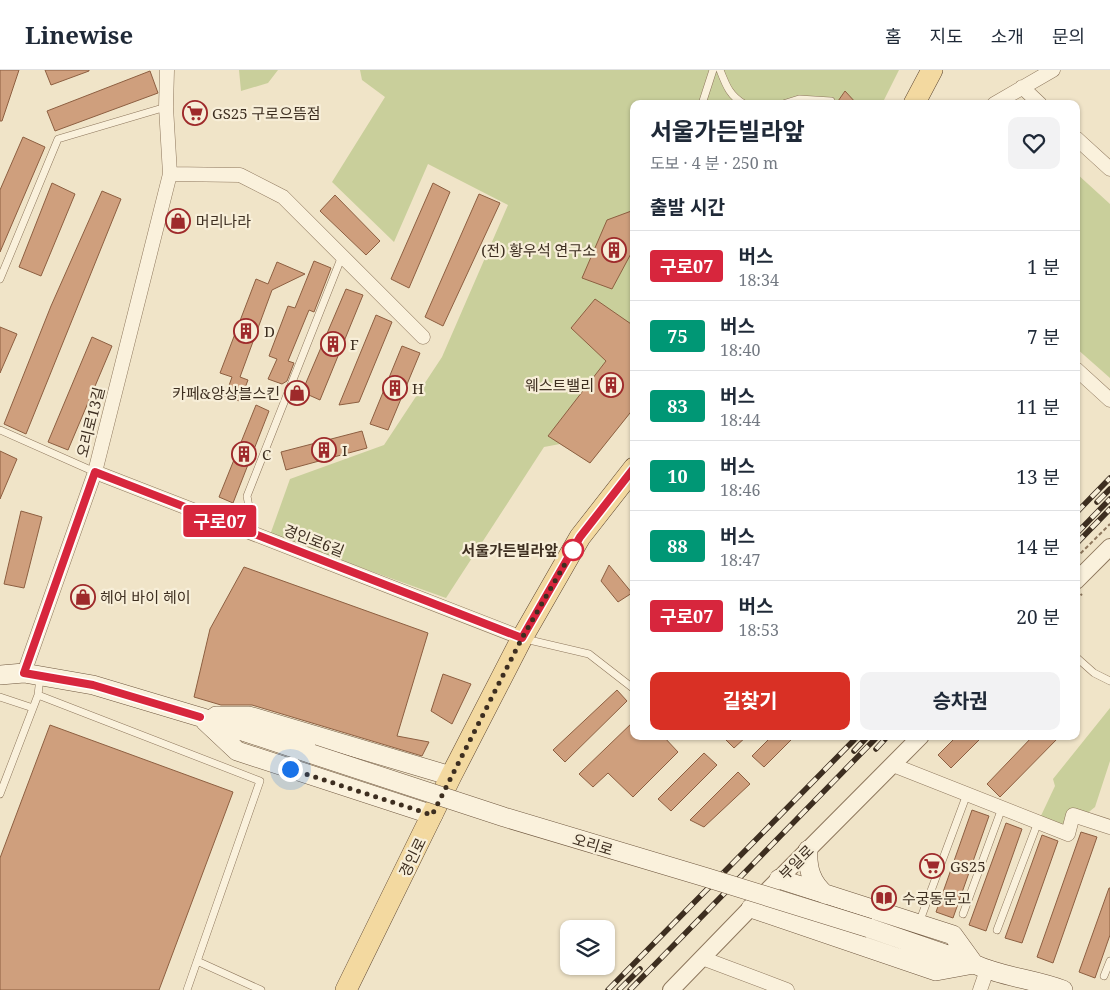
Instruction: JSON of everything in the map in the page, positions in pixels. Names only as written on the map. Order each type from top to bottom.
[{"type":"main road","points":[[916,100],[932,70]]},
{"type":"main road","name":"경인로","points":[[346,990],[451,776],[522,638],[580,537],[630,473]]},
{"type":"main road","name":"오리로","points":[[0,675],[32,674],[93,685],[200,717],[504,817],[869,928],[980,967],[1063,990]]},
{"type":"main road","name":"오리로","points":[[200,717],[249,716],[451,776]]},
{"type":"main road","name":"오리로","points":[[200,717],[237,752],[432,815]]},
{"type":"main road","points":[[808,850],[808,864],[811,876],[817,886],[828,895]]},
{"type":"main road","points":[[779,879],[952,936],[980,967]]},
{"type":"main road","points":[[837,937],[830,930],[827,923],[827,915],[834,907],[850,902]]},
{"type":"main road","points":[[751,908],[936,971],[980,967]]},
{"type":"street","name":"오리로13길","points":[[32,674],[95,472],[170,174],[166,108],[168,70]]},
{"type":"street","points":[[1001,100],[1053,70]]},
{"type":"street","points":[[1022,87],[1036,100]]},
{"type":"street","points":[[1080,142],[1110,169]]},
{"type":"street","points":[[170,174],[240,175],[283,197],[423,337]]},
{"type":"street","points":[[1080,373],[1110,400]]},
{"type":"street","name":"경인로6길","points":[[95,472],[522,638]]},
{"type":"street","points":[[1080,577],[1110,547]]},
{"type":"street","name":"부일로","points":[[671,990],[917,740]]},
{"type":"street","points":[[893,765],[1068,834],[1073,815],[1110,827]]},
{"type":"street","points":[[702,958],[758,985],[787,990]]},
{"type":"street","points":[[980,967],[980,990]]},
{"type":"lane","points":[[703,100],[713,70]]},
{"type":"lane","points":[[720,70],[729,92],[738,100]]},
{"type":"lane","points":[[795,100],[814,100]]},
{"type":"lane","points":[[0,279],[58,139],[166,108]]},
{"type":"lane","points":[[254,534],[247,496],[342,256]]},
{"type":"lane","points":[[0,430],[95,472]]},
{"type":"lane","points":[[522,638],[589,654],[630,686]]},
{"type":"lane","points":[[1080,661],[1094,673],[1110,681]]},
{"type":"lane","points":[[0,794],[38,696],[32,674]]},
{"type":"lane","points":[[38,696],[260,781],[187,990]]},
{"type":"lane","points":[[0,697],[33,708]]},
{"type":"lane","points":[[918,924],[967,794]]},
{"type":"lane","points":[[963,914],[1002,808]]},
{"type":"lane","points":[[997,930],[1038,822]]},
{"type":"lane","points":[[197,961],[261,990]]},
{"type":"lane","points":[[1104,976],[1110,961]]},
{"type":"path","points":[[1080,554],[1110,524]]},
{"type":"green space","points":[[239,70],[278,70],[268,83],[241,91]]},
{"type":"green space","points":[[360,70],[899,70],[884,100],[630,100],[630,413],[590,463],[560,444],[544,447],[446,598],[270,535],[290,479],[384,445],[442,357],[508,205],[428,164],[394,242],[332,182],[385,97],[362,80]]},
{"type":"green space","points":[[1080,177],[1110,204],[1110,378],[1080,352]]},
{"type":"green space","points":[[1110,708],[1110,761],[1095,807],[1068,829],[1039,820],[1055,786],[1053,779]]},
{"type":"building","points":[[0,70],[19,70],[2,121],[0,121]]},
{"type":"building","points":[[45,70],[89,70],[89,71],[51,85]]},
{"type":"building","points":[[150,71],[158,93],[55,131],[47,111]]},
{"type":"building","points":[[845,91],[853,100],[839,100]]},
{"type":"building","points":[[23,137],[45,147],[0,252],[0,190]]},
{"type":"building","points":[[52,183],[75,194],[41,276],[19,267]]},
{"type":"building","points":[[433,183],[450,192],[409,288],[391,279]]},
{"type":"building","points":[[102,191],[121,199],[26,434],[4,424],[51,306]]},
{"type":"building","points":[[479,194],[500,203],[443,326],[425,317]]},
{"type":"building","points":[[335,195],[380,241],[366,255],[320,211]]},
{"type":"building","name":"(전) 황우석 연구소","points":[[630,211],[630,255],[612,289],[582,278],[607,220]]},
{"type":"building","points":[[314,261],[331,268],[314,312],[309,310],[288,361],[294,363],[287,381],[282,384],[268,379],[277,359],[269,356],[288,306],[295,308]]},
{"type":"building","name":"D","points":[[277,262],[305,274],[272,290],[240,377],[248,380],[240,401],[225,397],[232,377],[220,373],[256,279],[268,284]]},
{"type":"building","name":"F","points":[[346,289],[363,295],[320,400],[302,392]]},
{"type":"building","name":"웨스트밸리","points":[[595,299],[630,323],[630,413],[590,463],[548,436],[606,361],[571,328]]},
{"type":"building","points":[[376,315],[392,322],[359,402],[339,405]]},
{"type":"building","points":[[0,327],[17,334],[0,373]]},
{"type":"building","points":[[92,337],[112,346],[68,450],[48,442]]},
{"type":"building","name":"H","points":[[402,346],[420,353],[388,430],[370,424]]},
{"type":"building","name":"C","points":[[256,405],[269,411],[233,503],[219,497]]},
{"type":"building","name":"I","points":[[362,431],[367,448],[286,470],[281,452]]},
{"type":"building","points":[[0,451],[17,459],[0,499]]},
{"type":"building","points":[[21,511],[42,517],[24,588],[4,584]]},
{"type":"building","points":[[609,565],[630,591],[630,594],[618,602],[601,581]]},
{"type":"building","points":[[244,567],[428,633],[397,736],[429,742],[422,756],[252,705],[221,705],[194,697],[210,629]]},
{"type":"building","points":[[443,674],[471,684],[452,724],[431,711]]},
{"type":"building","points":[[617,690],[627,701],[565,762],[553,750]]},
{"type":"building","points":[[50,725],[233,792],[159,990],[0,990],[0,858]]},
{"type":"building","points":[[630,725],[630,740],[667,740],[678,752],[633,797],[608,773],[593,787],[579,774]]},
{"type":"building","points":[[726,740],[743,740],[734,748]]},
{"type":"building","points":[[768,740],[791,740],[764,767],[752,756]]},
{"type":"building","points":[[953,740],[979,740],[951,768],[938,755]]},
{"type":"building","points":[[1029,740],[1056,740],[1000,797],[987,784]]},
{"type":"building","points":[[704,753],[717,765],[671,811],[658,799]]},
{"type":"building","points":[[738,772],[750,784],[704,827],[690,820]]},
{"type":"building","points":[[972,810],[989,816],[953,918],[936,912]]},
{"type":"building","points":[[1006,823],[1022,829],[986,931],[969,925]]},
{"type":"building","points":[[1081,832],[1097,837],[1053,963],[1037,957]]},
{"type":"building","points":[[1042,835],[1058,841],[1022,943],[1005,938]]},
{"type":"building","points":[[1109,888],[1110,935],[1095,978],[1079,972]]},
{"type":"railway","points":[[1080,509],[1110,478]]},
{"type":"railway","points":[[1097,502],[1110,489]]},
{"type":"railway","points":[[1080,530],[1110,499]]},
{"type":"railway","points":[[1080,540],[1110,509]]},
{"type":"railway","points":[[608,990],[854,740]]},
{"type":"railway","points":[[854,751],[864,740]]},
{"type":"railway","points":[[630,990],[874,740]]},
{"type":"railway","points":[[876,749],[884,740]]},
{"type":"railway","points":[[619,990],[640,969]]},
{"type":"bus line","name":"구로07","points":[[200,717],[93,685],[24,673],[95,472],[522,638],[580,537],[630,473]]},
{"type":"place","name":"GS25 구로으뜸점","points":[[195,113]]},
{"type":"place","name":"머리나라","points":[[178,221]]},
{"type":"place","name":"(전) 황우석 연구소","points":[[614,250]]},
{"type":"place","name":"D","points":[[246,331]]},
{"type":"place","name":"F","points":[[333,344]]},
{"type":"place","name":"웨스트밸리","points":[[611,385]]},
{"type":"place","name":"H","points":[[395,388]]},
{"type":"place","name":"카페&앙상블스킨","points":[[297,393]]},
{"type":"place","name":"I","points":[[324,450]]},
{"type":"place","name":"C","points":[[244,454]]},
{"type":"place","name":"서울가든빌라앞","points":[[573,550]]},
{"type":"place","name":"헤어 바이 헤이","points":[[83,597]]},
{"type":"place","name":"GS25","points":[[932,866]]},
{"type":"place","name":"수궁동문고","points":[[884,898]]},
{"type":"route","points":[[290,769],[432,815],[522,638],[573,550]]}]
